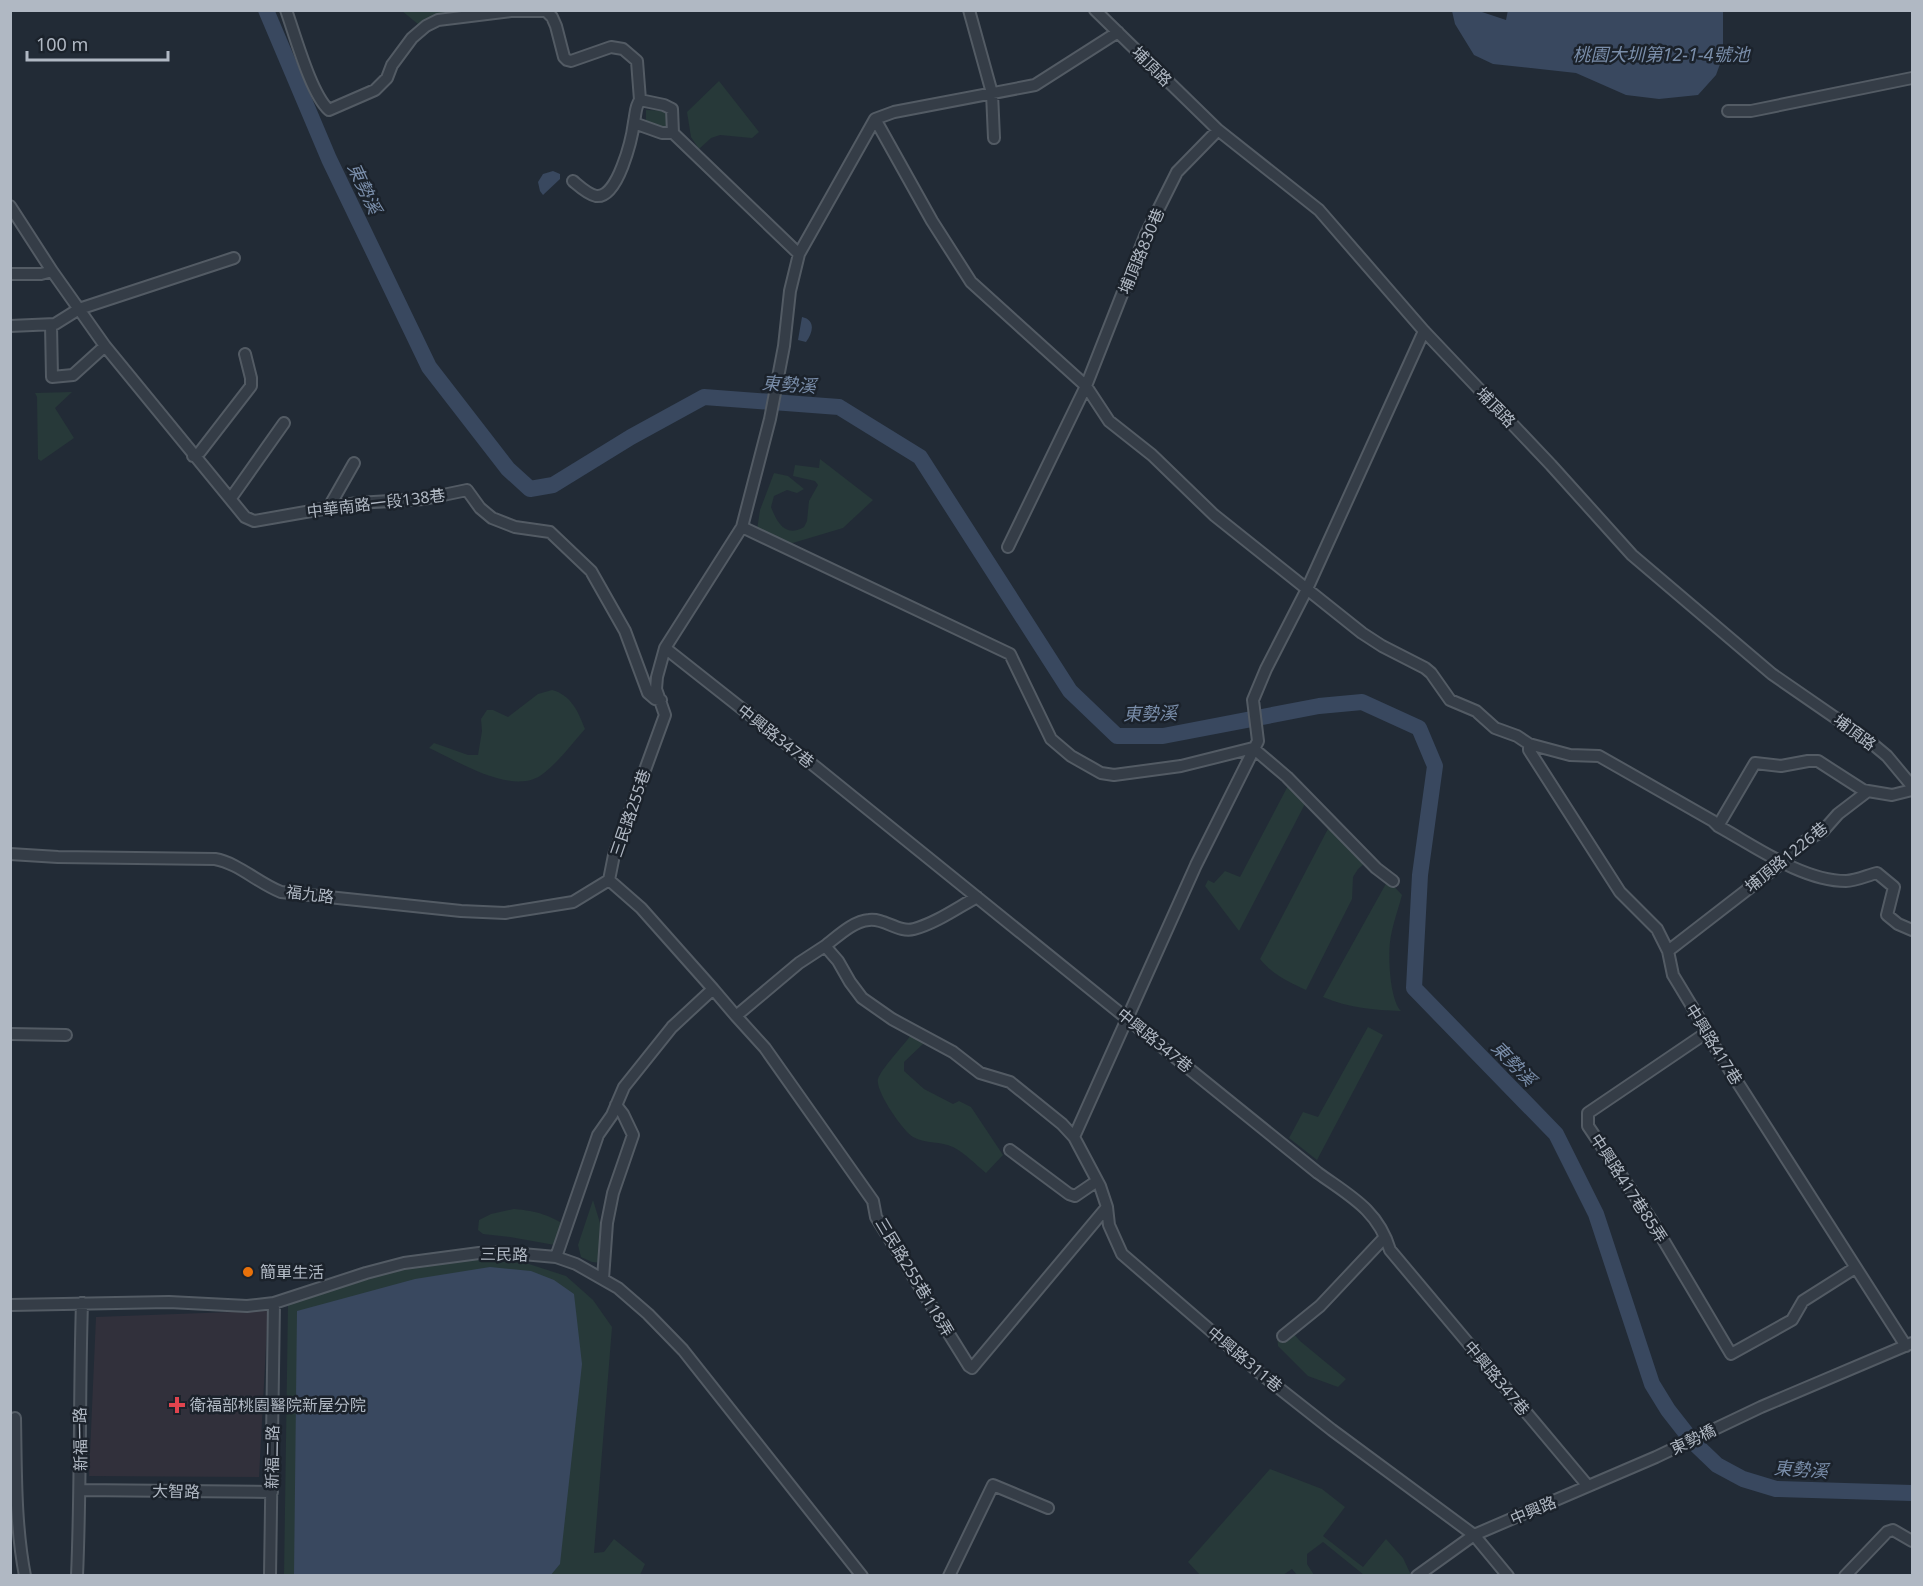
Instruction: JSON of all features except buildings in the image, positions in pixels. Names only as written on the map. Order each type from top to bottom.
[{"type":"street","points":[[286,10],[309,76],[329,110],[380,86],[399,55],[426,26],[438,20],[511,11],[546,11],[556,26],[567,60],[571,61],[611,47],[623,49],[637,61],[640,100],[636,107],[634,123],[617,182],[602,195],[595,196],[573,181]]},
{"type":"street","points":[[969,10],[992,93],[994,138]]},
{"type":"street","name":"埔頂路","points":[[1095,10],[1218,130],[1319,210],[1424,331],[1641,564],[1772,674],[1869,741],[1887,756],[1912,788]]},
{"type":"street","points":[[1118,32],[1035,85],[894,112],[875,119],[932,221],[971,282],[1086,386],[1109,421],[1152,455],[1214,515],[1382,646],[1413,661],[1431,673],[1450,700],[1476,711],[1495,728],[1517,736],[1529,744],[1570,755],[1599,756],[1718,826],[1817,877],[1848,881],[1877,873],[1894,887],[1887,915],[1898,924],[1912,930]]},
{"type":"street","points":[[1728,111],[1751,111],[1912,78]]},
{"type":"street","points":[[640,100],[672,109],[673,133],[799,254]]},
{"type":"street","name":"三民路255巷","points":[[736,1016],[641,908],[609,880],[614,855],[665,715],[656,689],[665,648],[742,527],[770,419],[784,346],[790,291],[799,254],[875,119]]},
{"type":"street","points":[[634,123],[662,133],[673,133]]},
{"type":"street","name":"埔頂路830巷","points":[[1008,547],[1086,386],[1145,236],[1177,172],[1218,130]]},
{"type":"street","name":"中華南路一段138巷","points":[[10,206],[105,346],[193,456],[231,498],[244,517],[254,521],[329,507],[398,499],[424,499],[467,490],[480,508],[492,518],[515,527],[550,532],[591,571],[626,631],[648,693],[655,699],[661,700]]},
{"type":"street","points":[[10,326],[51,325],[79,309],[234,258]]},
{"type":"street","points":[[10,274],[41,274],[52,271]]},
{"type":"street","points":[[51,325],[52,376],[73,375],[105,346]]},
{"type":"street","points":[[1074,1137],[1196,865],[1256,745],[1253,700],[1266,669],[1307,589],[1424,331]]},
{"type":"street","points":[[193,456],[200,452],[251,386],[245,354]]},
{"type":"street","points":[[231,498],[284,423]]},
{"type":"street","points":[[329,507],[354,463]]},
{"type":"street","points":[[742,527],[1010,654],[1051,740],[1071,756],[1101,773],[1114,776],[1180,766],[1256,745]]},
{"type":"street","name":"中興路347巷","points":[[665,648],[1318,1173],[1355,1199],[1379,1224],[1390,1250],[1588,1486]]},
{"type":"street","name":"中興路417巷","points":[[1529,744],[1529,750],[1620,892],[1657,929],[1668,951],[1673,975],[1706,1033],[1855,1268],[1909,1345]]},
{"type":"street","points":[[1256,745],[1376,868],[1393,881]]},
{"type":"street","points":[[1718,826],[1755,763],[1781,766],[1808,760],[1818,761],[1863,790],[1892,795],[1912,788]]},
{"type":"street","name":"埔頂路1226巷","points":[[1668,951],[1783,861],[1805,841],[1822,831],[1838,814],[1868,791]]},
{"type":"street","name":"福九路","points":[[10,854],[58,857],[214,859],[231,865],[266,886],[281,892],[460,911],[505,913],[573,902],[609,880]]},
{"type":"street","points":[[736,1016],[799,963],[852,927],[867,920],[874,920],[905,930],[914,928],[931,922],[977,897]]},
{"type":"street","name":"中興路311巷","points":[[825,946],[838,961],[849,982],[862,998],[892,1019],[953,1052],[980,1073],[1010,1082],[1062,1124],[1074,1137],[1097,1181],[1107,1207],[1109,1225],[1122,1254],[1261,1374],[1332,1430],[1474,1535],[1508,1575]]},
{"type":"street","points":[[556,1257],[598,1135],[612,1115],[624,1087],[672,1027],[713,989]]},
{"type":"street","name":"三民路255巷118弄","points":[[736,1016],[765,1048],[873,1202],[876,1217],[972,1368],[1107,1207]]},
{"type":"street","name":"中興路417巷85弄","points":[[1706,1033],[1588,1113],[1586,1121],[1653,1221],[1731,1354],[1792,1320],[1803,1301],[1855,1268]]},
{"type":"street","points":[[10,1034],[66,1035]]},
{"type":"street","points":[[603,1279],[607,1223],[613,1192],[633,1135],[623,1113],[616,1105]]},
{"type":"street","points":[[1010,1150],[1075,1196],[1097,1181]]},
{"type":"street","points":[[1283,1336],[1320,1306],[1385,1237]]},
{"type":"street","name":"三民路","points":[[10,1305],[170,1302],[247,1306],[274,1303],[404,1263],[500,1252],[556,1257],[576,1264],[618,1288],[648,1314],[683,1350],[862,1575]]},
{"type":"street","name":"新福一路","points":[[77,1575],[82,1303]]},
{"type":"street","name":"新福二路","points":[[270,1575],[274,1303]]},
{"type":"street","name":"東勢橋","points":[[1656,1457],[1731,1421],[1909,1345]]},
{"type":"street","points":[[15,1418],[16,1489],[25,1575]]},
{"type":"street","name":"中興路","points":[[1417,1575],[1474,1535],[1656,1457]]},
{"type":"street","points":[[949,1575],[993,1485],[1048,1508]]},
{"type":"street","name":"大智路","points":[[80,1490],[272,1492]]},
{"type":"street","points":[[1845,1575],[1887,1532],[1893,1530],[1912,1541]]},
{"type":"shaded area","points":[[402,11],[464,11],[464,15],[424,29]]},
{"type":"shaded area","points":[[719,81],[759,132],[752,138],[720,135],[711,138],[699,149],[691,137],[687,112]]},
{"type":"shaded area","points":[[646,110],[671,111],[677,135],[646,123]]},
{"type":"shaded area","points":[[72,392],[55,408],[74,438],[41,461],[38,459],[37,397],[35,393]]},
{"type":"shaded area","points":[[820,459],[873,500],[843,528],[786,545],[757,530],[760,510],[774,473],[788,476],[804,489],[797,493],[787,490],[774,496],[771,507],[776,518],[787,530],[798,530],[804,527],[807,521],[809,501],[818,485],[815,481],[793,476],[795,465],[819,468]]},
{"type":"shaded area","points":[[552,690],[559,692],[569,700],[585,729],[555,763],[532,780],[503,780],[470,768],[429,748],[434,743],[468,755],[478,755],[482,731],[481,719],[487,710],[493,710],[508,717],[538,694]]},
{"type":"shaded area","points":[[1290,782],[1307,800],[1239,931],[1205,886],[1208,880],[1214,883],[1225,871],[1240,877]]},
{"type":"shaded area","points":[[1330,825],[1363,859],[1364,864],[1353,877],[1352,899],[1306,990],[1275,973],[1260,959]]},
{"type":"shaded area","points":[[1388,880],[1402,895],[1389,949],[1392,989],[1397,1006],[1401,1011],[1362,1008],[1323,997]]},
{"type":"shaded area","points":[[1368,1027],[1383,1035],[1317,1160],[1289,1138],[1303,1112],[1318,1117]]},
{"type":"shaded area","points":[[911,1035],[924,1043],[904,1062],[904,1071],[924,1089],[953,1104],[959,1101],[971,1107],[1003,1155],[986,1173],[953,1147],[913,1137],[885,1101],[878,1085],[878,1079]]},
{"type":"shaded area","points":[[593,1200],[600,1223],[609,1241],[603,1263],[592,1262],[581,1257],[578,1245]]},
{"type":"shaded area","points":[[514,1209],[543,1214],[570,1228],[566,1247],[483,1234],[478,1230],[479,1220],[491,1214]]},
{"type":"shaded area","points":[[501,1255],[566,1276],[593,1300],[612,1327],[594,1553],[604,1552],[614,1539],[645,1564],[640,1575],[284,1576],[288,1304],[384,1271]]},
{"type":"shaded area","name":"衛福部桃園醫院新屋分院","points":[[268,1309],[259,1477],[89,1476],[96,1317]]},
{"type":"shaded area","points":[[1286,1325],[1300,1341],[1346,1379],[1338,1387],[1308,1376],[1278,1346],[1279,1334]]},
{"type":"shaded area","points":[[1270,1469],[1322,1489],[1345,1507],[1323,1536],[1363,1567],[1386,1539],[1403,1558],[1411,1575],[1364,1575],[1323,1542],[1307,1554],[1307,1564],[1314,1575],[1297,1575],[1292,1569],[1283,1575],[1200,1575],[1188,1562]]},
{"type":"water","name":"桃園大圳第12-1-4號池","points":[[1508,10],[1723,11],[1723,56],[1716,75],[1698,95],[1659,99],[1626,95],[1576,73],[1493,64],[1474,55],[1455,24],[1452,11],[1479,11],[1506,20]]},
{"type":"water","points":[[553,171],[560,174],[560,179],[543,195],[538,182],[543,174]]},
{"type":"water","points":[[802,317],[810,321],[812,327],[806,342],[798,340]]},
{"type":"water","points":[[490,1267],[531,1271],[554,1280],[574,1294],[582,1364],[560,1564],[550,1576],[294,1575],[297,1311],[415,1279]]},
{"type":"waterway","name":"東勢溪","points":[[266,10],[329,159],[429,367],[508,469],[530,489],[553,485],[631,437],[704,397],[839,407],[920,457],[1070,691],[1117,736],[1163,736],[1319,706],[1362,702],[1419,728],[1435,766],[1420,875],[1414,988],[1556,1134],[1596,1214],[1652,1384],[1668,1410],[1693,1442],[1717,1465],[1743,1479],[1776,1489],[1912,1493]]},
{"type":"place","name":"簡單生活","points":[[248,1272]]},
{"type":"place","name":"衛福部桃園醫院新屋分院","points":[[177,1405]]}]
